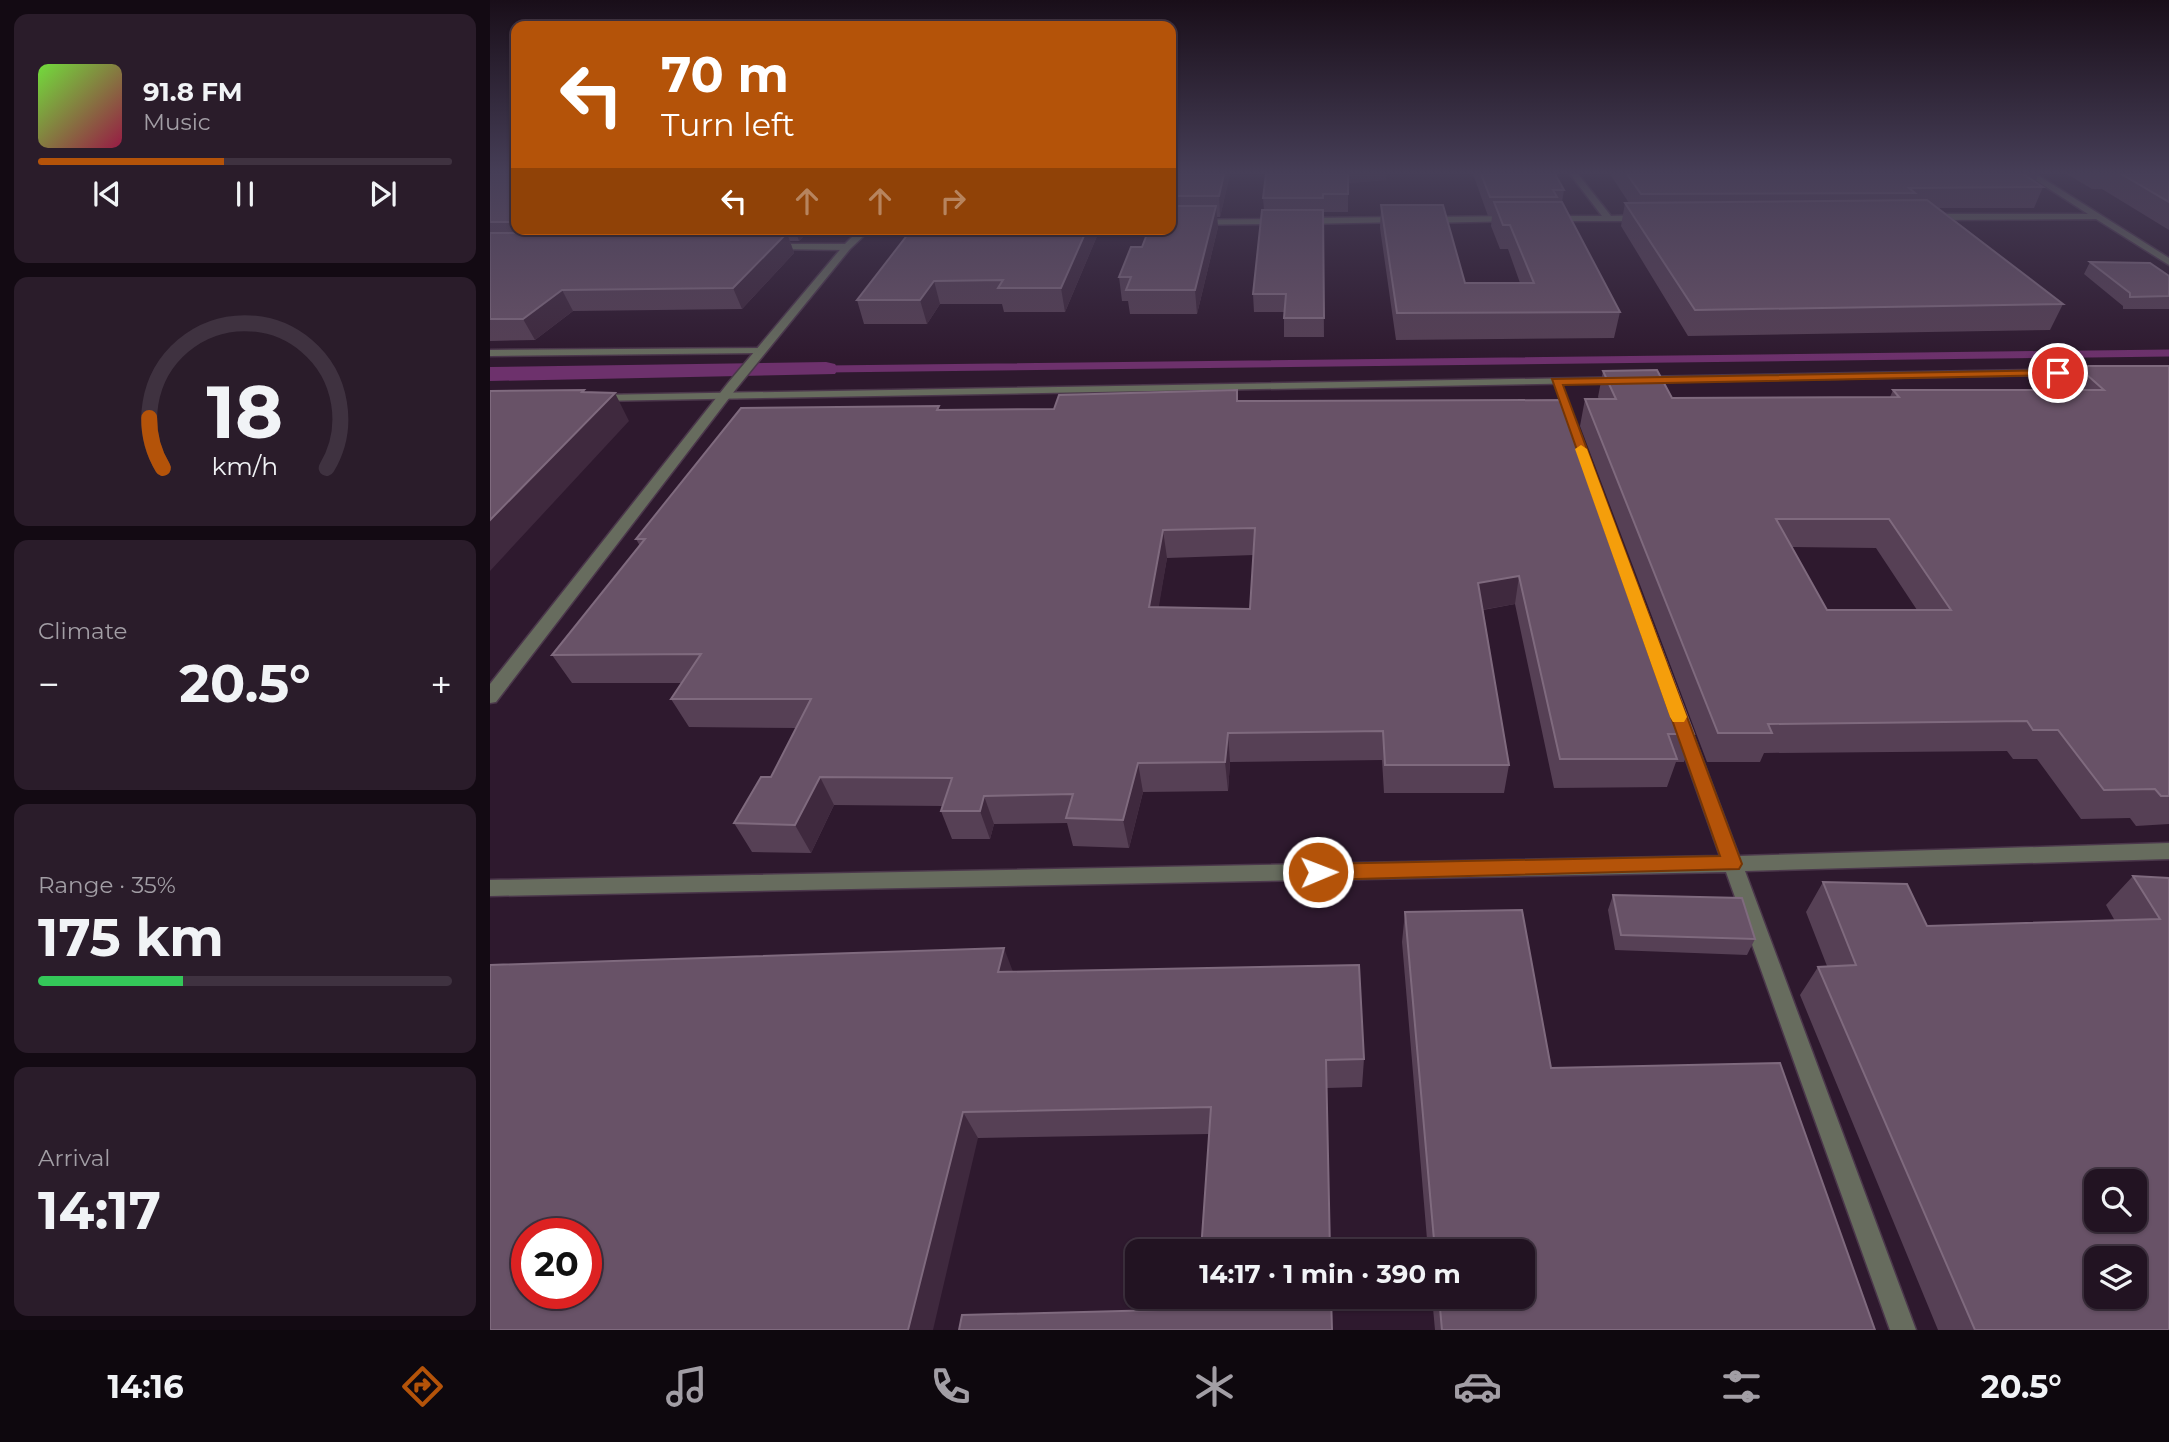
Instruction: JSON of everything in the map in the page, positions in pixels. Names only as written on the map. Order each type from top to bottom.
[{"type":"street","points":[[490,697],[728,391],[859,236]]},
{"type":"lane","points":[[2127,236],[2169,262]]},
{"type":"lane","points":[[765,247],[848,247]]},
{"type":"lane","points":[[490,353],[761,350]]},
{"type":"lane","points":[[587,398],[728,391],[1559,388],[2113,372]]},
{"type":"lane","points":[[1675,707],[1902,1330]]},
{"type":"lane","points":[[490,888],[1732,864],[2169,851]]},
{"type":"building","points":[[490,236],[784,236],[733,288],[562,290],[523,319],[490,319]]},
{"type":"building","points":[[907,236],[1084,236],[1061,288],[998,288],[1003,280],[934,281],[920,300],[857,300]]},
{"type":"building","points":[[1146,236],[1208,236],[1195,290],[1126,290],[1131,277],[1119,277],[1131,247],[1142,247]]},
{"type":"building","points":[[1259,236],[1323,236],[1324,318],[1284,318],[1286,294],[1253,294]]},
{"type":"building","points":[[1386,236],[1452,236],[1465,283],[1534,283],[1515,236],[1580,236],[1620,312],[1397,313]]},
{"type":"building","points":[[1647,236],[1974,236],[2063,304],[1695,310]]},
{"type":"building","points":[[2090,262],[2150,263],[2169,276],[2169,296],[2130,297],[2130,293]]},
{"type":"building","points":[[2077,366],[2169,366],[2169,796],[2161,796],[2155,789],[2104,790],[2058,730],[2033,730],[2027,721],[1768,724],[1772,733],[1718,733],[1585,399],[1616,399],[1603,371],[1657,370],[1672,398],[1899,397],[1893,390],[2104,390]],"holes":[[[1776,519],[1889,519],[1951,610],[1827,610]]]},
{"type":"building","points":[[584,390],[582,392],[615,393],[490,520],[490,391]]},
{"type":"building","points":[[1237,390],[1237,401],[1567,400],[1694,734],[1668,734],[1677,759],[1560,759],[1519,576],[1478,583],[1509,765],[1385,765],[1383,731],[1228,733],[1225,762],[1138,763],[1123,820],[1066,818],[1073,794],[984,796],[980,811],[941,811],[952,778],[820,777],[795,825],[734,823],[761,777],[771,777],[811,699],[671,699],[701,654],[552,655],[645,539],[636,539],[741,408],[939,406],[937,410],[1054,409],[1059,395]],"holes":[[[1255,528],[1250,609],[1149,607],[1163,530]]]},
{"type":"building","points":[[2133,876],[2169,878],[2169,1330],[1975,1330],[1818,967],[1856,965],[1823,882],[1907,884],[1927,926],[2160,919]]},
{"type":"building","points":[[1613,895],[1742,898],[1755,939],[1621,935]]},
{"type":"building","points":[[1522,910],[1551,1068],[1780,1063],[1875,1330],[1442,1330],[1440,1309],[1535,1309],[1535,1239],[1434,1239],[1405,912]]},
{"type":"building","points":[[1004,948],[998,972],[1359,965],[1364,1059],[1326,1060],[1330,1239],[1202,1239],[1211,1107],[963,1112],[908,1330],[490,1330],[490,965]]},
{"type":"building","points":[[1198,1309],[1331,1309],[1332,1330],[959,1330],[962,1315]]},
{"type":"waterway","points":[[826,369],[2169,353]]},
{"type":"waterway","points":[[490,374],[826,369]]},
{"type":"slow traffic","points":[[1581,449],[1678,717]]},
{"type":"route","points":[[1318,872],[1732,864],[1556,382],[2058,373]]}]
